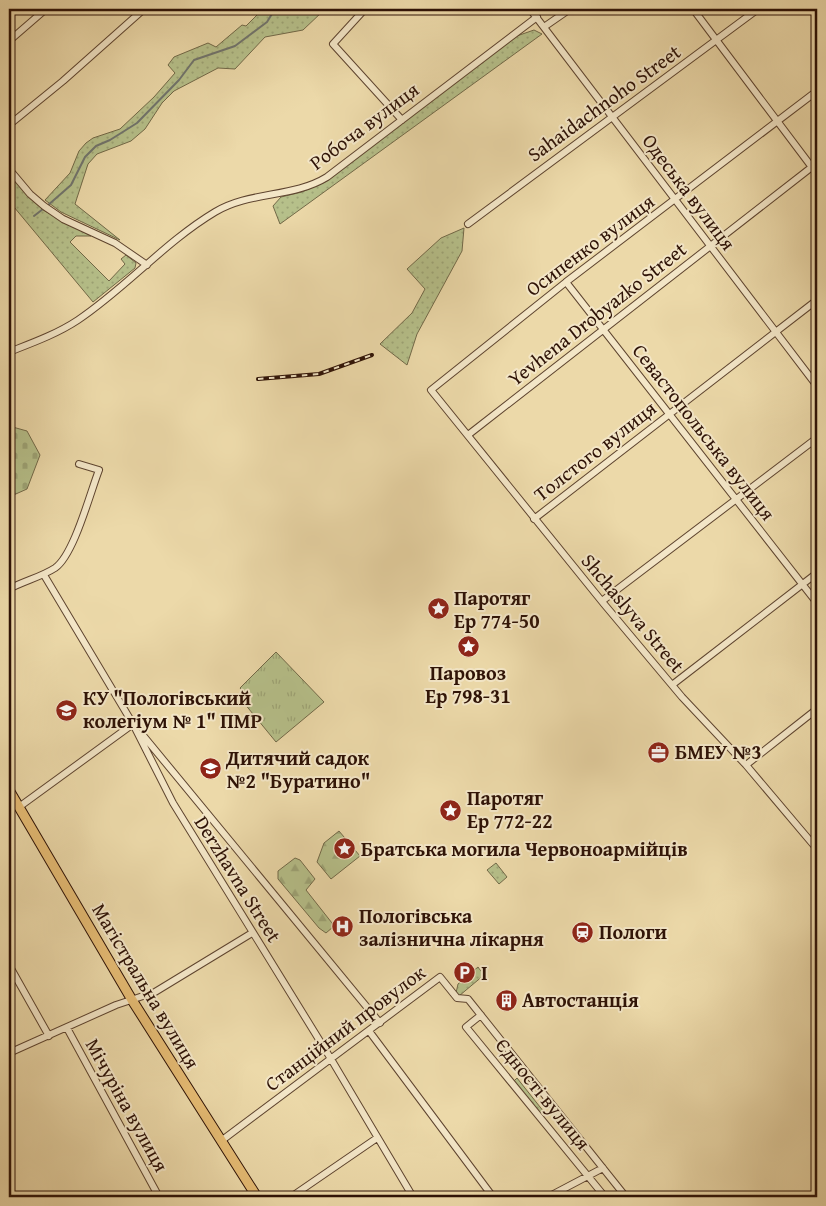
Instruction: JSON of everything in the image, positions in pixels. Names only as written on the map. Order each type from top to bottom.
[{"type":"main road","name":"Магістральна вулиця","points":[[9,790],[132,1000],[257,1197]]},
{"type":"street","points":[[9,41],[46,9]]},
{"type":"street","points":[[9,125],[63,81],[144,9]]},
{"type":"street","points":[[365,9],[333,44],[402,120]]},
{"type":"street","name":"Одеська вулиця","points":[[530,9],[674,201],[817,386]]},
{"type":"street","points":[[544,27],[570,9]]},
{"type":"street","points":[[693,9],[777,123],[814,165],[817,174]]},
{"type":"street","name":"Sahaidachnoho Street","points":[[468,224],[758,9]]},
{"type":"street","name":"Робоча вулиця","points":[[9,352],[35,342],[77,321],[198,224],[226,207],[252,197],[303,188],[321,180],[537,17]]},
{"type":"street","name":"Осипенко вулиця","points":[[431,390],[566,282],[817,91]]},
{"type":"street","name":"Yevhena Drobyazko Street","points":[[468,435],[814,165]]},
{"type":"street","points":[[9,169],[30,194],[44,206],[68,221],[115,242],[147,265]]},
{"type":"street","name":"Севастопольська вулиця","points":[[566,282],[817,602]]},
{"type":"street","name":"Толстого вулиця","points":[[534,519],[817,300]]},
{"type":"street","name":"Shchaslyva Street","points":[[431,390],[534,519],[672,685],[746,765],[816,847]]},
{"type":"street","points":[[602,601],[817,438]]},
{"type":"street","points":[[9,588],[44,575],[57,567],[70,552],[99,470],[79,464]]},
{"type":"street","points":[[672,685],[817,573]]},
{"type":"street","name":"Derzhavna Street","points":[[44,575],[133,724],[169,797],[331,1059],[413,1197]]},
{"type":"street","points":[[746,765],[817,710]]},
{"type":"street","points":[[19,807],[133,724],[380,1023]]},
{"type":"street","points":[[9,1053],[155,992],[252,933]]},
{"type":"street","points":[[9,965],[49,1036]]},
{"type":"street","name":"Станційний провулок","points":[[222,1141],[440,977],[457,998],[468,999],[481,1016]]},
{"type":"street","points":[[481,1016],[626,1197]]},
{"type":"street","name":"Єдності вулиця","points":[[481,1016],[466,1026],[605,1197]]},
{"type":"street","name":"Мічуріна вулиця","points":[[66,1028],[159,1197]]},
{"type":"street","points":[[369,1031],[493,1197]]},
{"type":"street","points":[[291,1197],[378,1138]]},
{"type":"street","points":[[548,1197],[603,1168]]},
{"type":"green space","points":[[263,9],[333,9],[325,13],[322,12],[303,30],[265,37],[235,69],[218,68],[174,91],[162,103],[145,129],[131,141],[97,154],[88,164],[75,204],[120,240],[61,212],[45,200],[70,173],[79,151],[86,143],[93,138],[120,129],[154,97],[175,73],[168,65],[174,57],[208,43],[216,47],[242,25],[246,26]]},
{"type":"green space","points":[[534,30],[542,34],[280,224],[273,206],[281,197],[302,192],[327,181],[511,38]]},
{"type":"green space","points":[[9,173],[43,210],[91,236],[76,236],[70,242],[109,281],[125,264],[121,259],[126,255],[136,263],[135,268],[93,302],[9,201]]},
{"type":"green space","points":[[464,228],[462,251],[417,334],[407,365],[380,344],[412,313],[425,289],[407,269],[441,238]]},
{"type":"green space","points":[[9,426],[27,431],[40,455],[27,489],[9,497]]},
{"type":"green space","points":[[276,652],[324,702],[276,742],[244,703],[245,694],[240,688]]},
{"type":"green space","points":[[339,831],[360,856],[331,879],[317,862],[324,843]]},
{"type":"green space","points":[[295,858],[300,860],[315,879],[306,890],[332,923],[333,927],[326,933],[319,928],[278,879],[278,871]]},
{"type":"green space","points":[[496,863],[507,877],[499,884],[487,870]]},
{"type":"green space","points":[[478,967],[484,975],[459,996],[456,993],[458,984]]},
{"type":"green space","points":[[517,1078],[544,1112],[541,1114],[514,1081]]},
{"type":"waterway","points":[[47,206],[71,185],[85,157],[96,146],[110,140],[137,123],[179,80],[194,60],[235,46],[267,22],[275,9]]},
{"type":"waterway","points":[[34,216],[43,209]]},
{"type":"railway","points":[[258,379],[319,374],[372,355]]},
{"type":"place","name":"Паротяг Ер 774-50","points":[[438,609]]},
{"type":"place","name":"Паровоз Ер 798-31","points":[[468,647]]},
{"type":"place","name":"КУ \"Пологівський колегіум № 1\" ПМР","points":[[67,710]]},
{"type":"place","name":"БМЕУ №3","points":[[659,752]]},
{"type":"place","name":"Дитячий садок №2 \"Буратино\"","points":[[210,769]]},
{"type":"place","name":"Паротяг Ер 772-22","points":[[451,810]]},
{"type":"place","name":"Братська могила Червоноармійців","points":[[345,849]]},
{"type":"place","name":"Пологівська залізнична лікарня","points":[[343,927]]},
{"type":"place","name":"Пологи","points":[[583,932]]},
{"type":"place","name":"І","points":[[465,973]]},
{"type":"place","name":"Автостанція","points":[[506,1000]]}]
